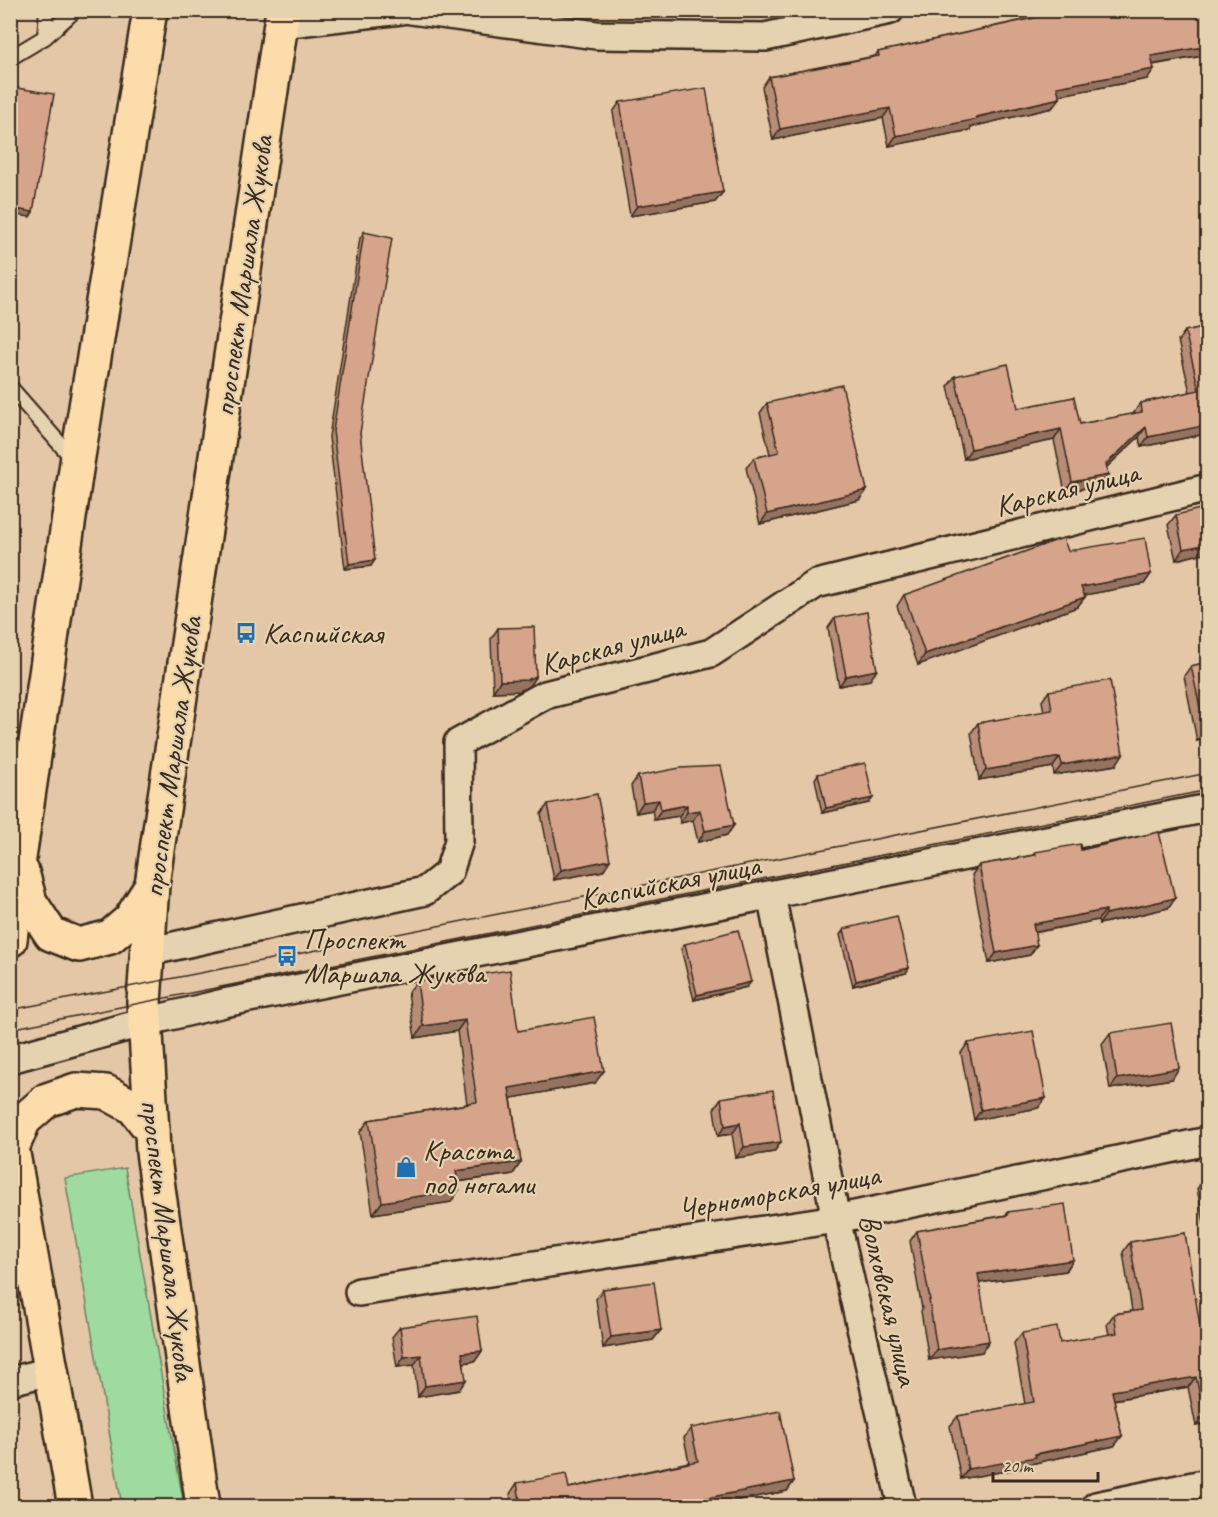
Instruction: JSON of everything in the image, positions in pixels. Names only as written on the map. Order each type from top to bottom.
[{"type":"highway","points":[[10,940],[19,858],[77,463],[150,10]]},
{"type":"highway","name":"проспект Маршала Жукова","points":[[203,1506],[153,1152],[144,1002],[152,885],[282,17]]},
{"type":"highway","points":[[19,858],[30,902],[51,934],[79,945],[110,937],[130,920],[152,885]]},
{"type":"highway","points":[[75,1506],[11,1138],[24,1120],[47,1100],[76,1090],[106,1092],[133,1107],[152,1131]]},
{"type":"street","points":[[282,17],[401,10]]},
{"type":"street","points":[[411,10],[596,35],[765,37],[890,10]]},
{"type":"street","name":"Карская улица","points":[[147,952],[425,891],[448,872],[459,842],[458,743],[545,695],[711,653],[816,585],[1208,488]]},
{"type":"street","name":"Каспийская улица","points":[[10,1059],[145,1022],[235,1001],[1208,808]]},
{"type":"street","name":"Волховская улица","points":[[771,896],[836,1219],[902,1506]]},
{"type":"street","name":"Черноморская улица","points":[[358,1292],[836,1219],[1208,1141]]},
{"type":"street","points":[[10,1381],[51,1371]]},
{"type":"street","points":[[1096,1506],[1208,1483]]},
{"type":"lane","points":[[45,37],[47,10]]},
{"type":"lane","points":[[10,58],[45,37],[75,10]]},
{"type":"lane","points":[[10,387],[77,463]]},
{"type":"green space","points":[[125,1168],[184,1506],[122,1506],[65,1178]]},
{"type":"building","points":[[1057,10],[1208,10],[1208,46],[1151,56],[1154,69],[1057,87],[1060,98],[896,136],[890,108],[780,129],[769,77],[879,56],[878,52],[1057,13]]},
{"type":"building","points":[[11,87],[54,94],[33,212],[10,208]]},
{"type":"building","points":[[706,88],[723,192],[637,206],[620,102]]},
{"type":"building","points":[[364,232],[392,238],[360,433],[375,560],[349,564],[333,431]]},
{"type":"building","points":[[1208,326],[1208,425],[1148,437],[1146,427],[1106,464],[1108,475],[1072,482],[1061,429],[971,449],[955,376],[1008,364],[1018,408],[1074,397],[1080,424],[1142,412],[1141,403],[1199,390],[1185,331]]},
{"type":"building","points":[[842,385],[867,490],[767,514],[754,458],[779,452],[767,403]]},
{"type":"building","points":[[1208,507],[1208,544],[1183,549],[1176,515]]},
{"type":"building","points":[[1063,538],[1068,551],[1145,538],[1151,574],[1081,587],[1085,597],[925,654],[904,595]]},
{"type":"building","points":[[867,612],[877,670],[846,676],[835,618]]},
{"type":"building","points":[[534,627],[536,676],[527,680],[500,681],[498,628]]},
{"type":"building","points":[[1208,662],[1208,730],[1205,730],[1191,666]]},
{"type":"building","points":[[1110,680],[1123,754],[1062,765],[1060,757],[986,770],[978,723],[1052,710],[1049,691]]},
{"type":"building","points":[[865,763],[873,798],[826,808],[818,774]]},
{"type":"building","points":[[721,766],[734,825],[705,831],[700,810],[687,812],[687,805],[661,810],[659,800],[643,802],[638,776],[680,768]]},
{"type":"building","points":[[597,794],[610,860],[561,870],[548,804]]},
{"type":"building","points":[[1159,832],[1175,898],[1106,914],[1106,910],[1033,924],[1037,945],[996,953],[979,865],[1036,855],[1035,852],[1080,844],[1081,850]]},
{"type":"building","points":[[897,916],[909,968],[856,981],[844,929]]},
{"type":"building","points":[[738,930],[751,982],[697,995],[685,944]]},
{"type":"building","points":[[510,970],[518,1031],[594,1017],[604,1071],[509,1088],[521,1162],[456,1171],[459,1190],[382,1202],[369,1120],[477,1102],[465,1020],[423,1026],[417,981]]},
{"type":"building","points":[[1171,1023],[1179,1068],[1117,1079],[1110,1033]]},
{"type":"building","points":[[1033,1031],[1046,1098],[981,1110],[968,1043]]},
{"type":"building","points":[[773,1090],[781,1142],[744,1147],[740,1123],[725,1126],[721,1098]]},
{"type":"building","points":[[1208,1178],[1208,1194],[1204,1179]]},
{"type":"building","points":[[1065,1204],[1073,1260],[978,1274],[989,1341],[937,1350],[917,1231],[1008,1215],[1008,1212]]},
{"type":"building","points":[[1185,1233],[1200,1326],[1208,1324],[1208,1414],[1204,1415],[1196,1377],[1112,1391],[1122,1436],[1035,1454],[1036,1457],[968,1469],[958,1416],[1034,1402],[1022,1333],[1057,1327],[1060,1343],[1117,1333],[1114,1314],[1141,1310],[1130,1242]]},
{"type":"building","points":[[654,1282],[661,1330],[611,1337],[603,1289]]},
{"type":"building","points":[[477,1316],[482,1351],[462,1353],[466,1380],[425,1386],[421,1355],[404,1357],[400,1327]]},
{"type":"building","points":[[780,1411],[794,1481],[696,1500],[697,1506],[521,1506],[517,1483],[566,1474],[569,1488],[698,1461],[691,1428]]},
{"type":"tram line","points":[[10,1010],[1208,773]]},
{"type":"tram line","points":[[10,1029],[1208,790]]},
{"type":"place","name":"Каспийская","points":[[246,633]]},
{"type":"place","name":"Проспект Маршала Жукова","points":[[287,956]]},
{"type":"place","name":"Красота под ногами","points":[[406,1167]]}]
